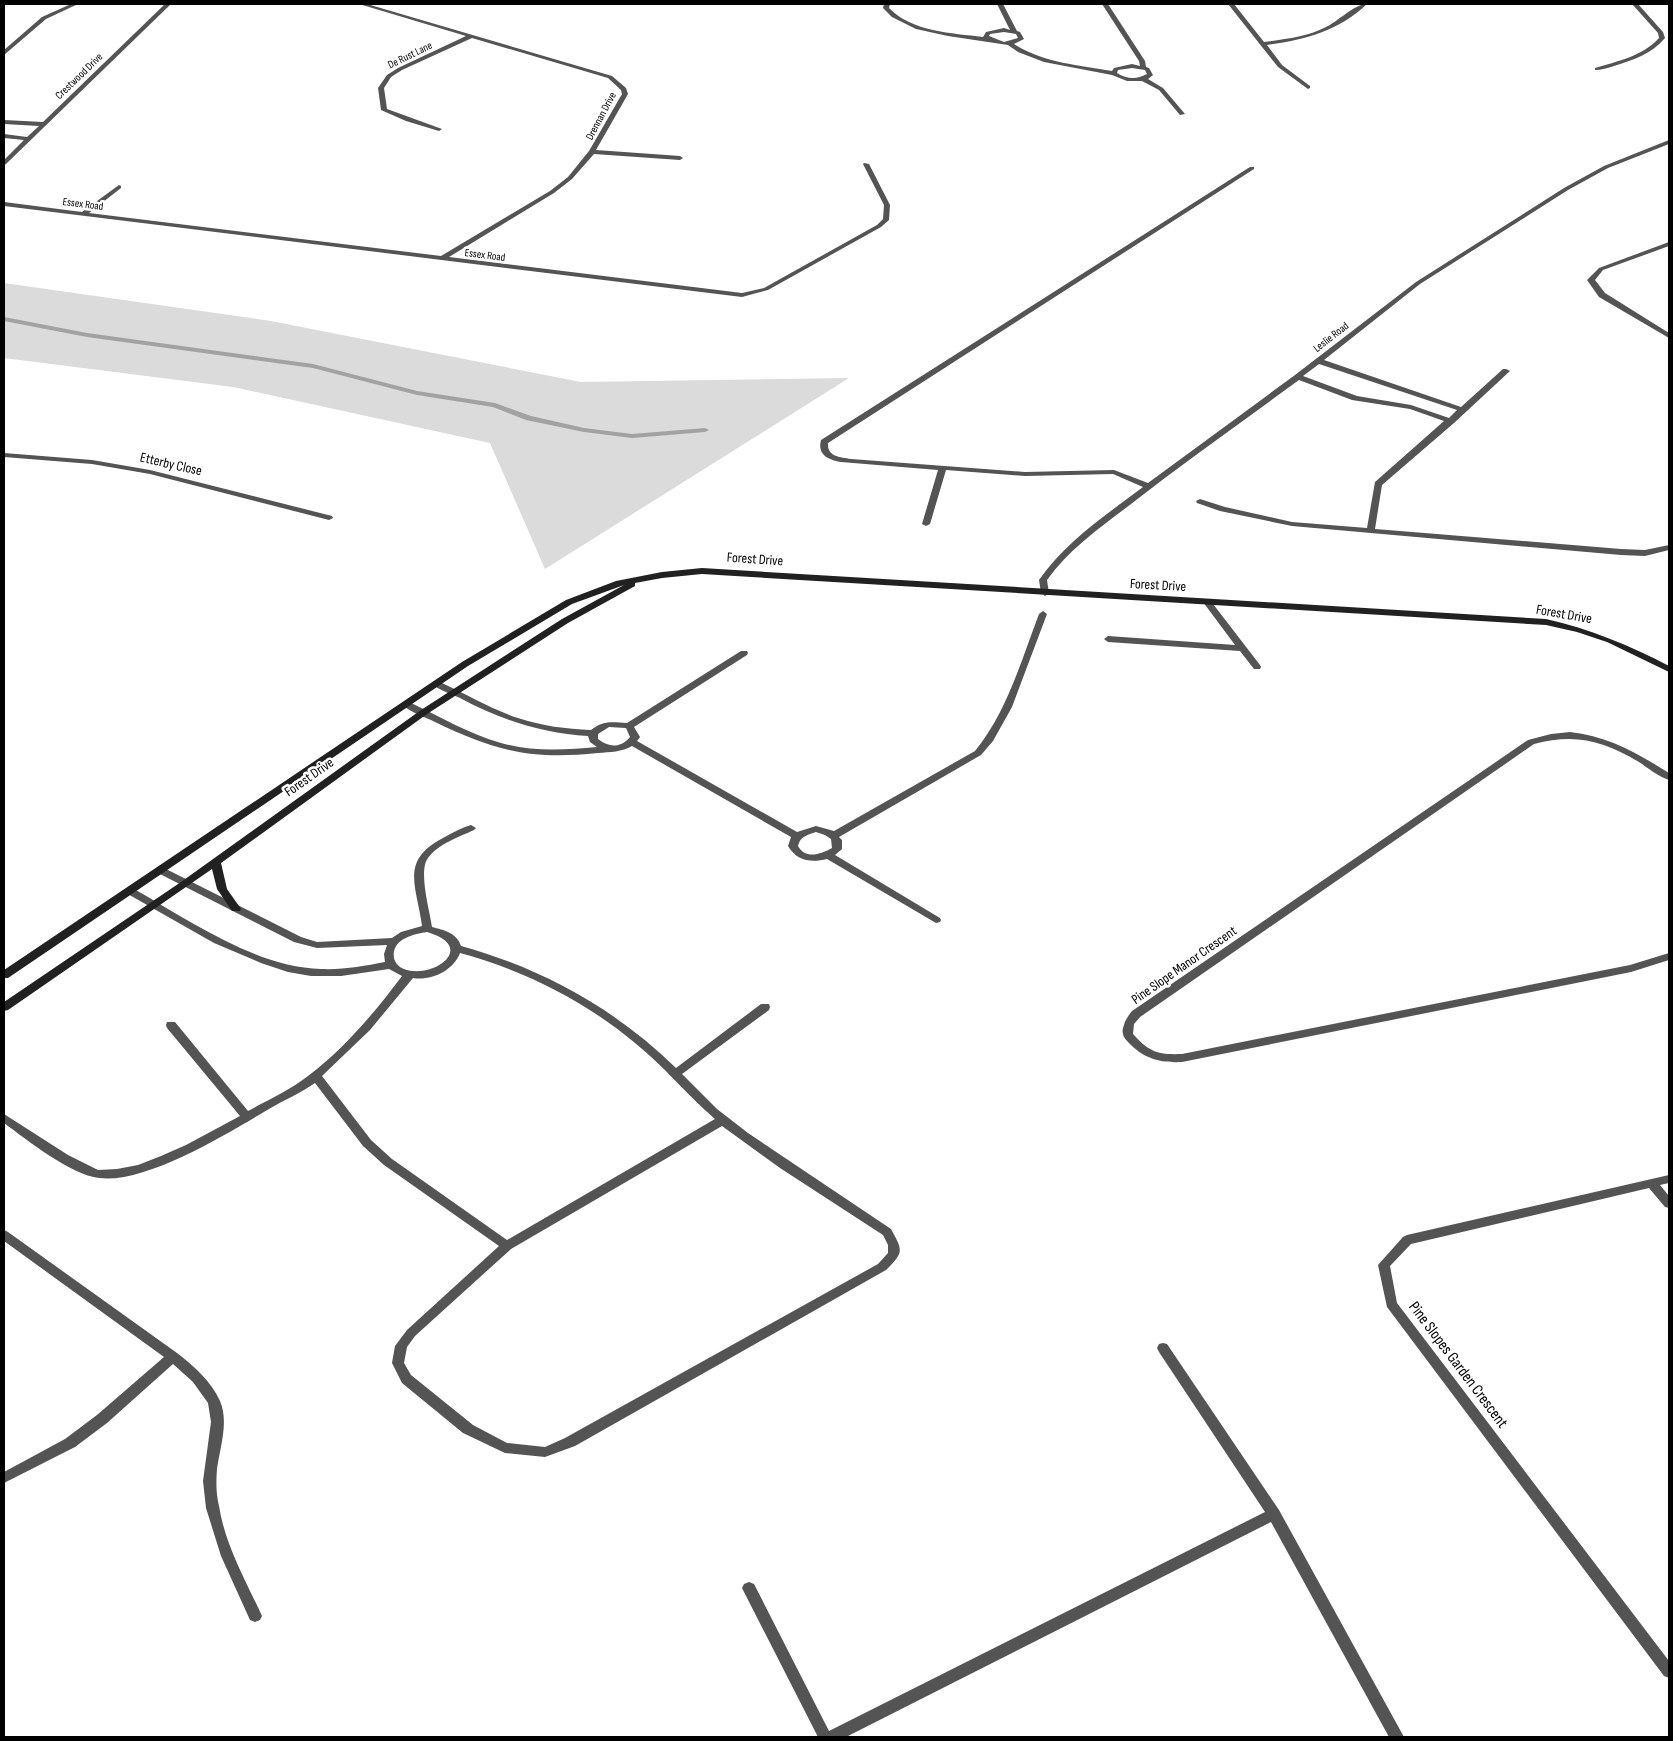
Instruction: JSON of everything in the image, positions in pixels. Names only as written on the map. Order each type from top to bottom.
[{"type":"street","points":[[4,53],[44,18],[75,4]]},
{"type":"street","name":"Crestwood Drive","points":[[4,163],[168,4]]},
{"type":"street","name":"Drennan Drive","points":[[362,4],[610,77],[621,85],[625,94],[592,152],[562,185],[441,259]]},
{"type":"street","points":[[887,4],[886,8],[892,16],[904,23],[956,36],[1009,43],[1019,50],[1052,62],[1114,74],[1126,79],[1144,79],[1161,89],[1182,114]]},
{"type":"street","points":[[1000,4],[1014,31],[1022,37],[1009,43]]},
{"type":"street","points":[[1105,4],[1142,61],[1143,67]]},
{"type":"street","points":[[1231,4],[1280,66],[1308,87]]},
{"type":"street","points":[[1263,44],[1319,35],[1341,23],[1364,4]]},
{"type":"street","points":[[1597,69],[1646,52],[1655,47],[1662,38],[1661,33],[1635,4]]},
{"type":"street","points":[[988,39],[986,35],[992,31],[1014,31]]},
{"type":"street","name":"De Rust Lane","points":[[439,129],[408,120],[384,110],[381,88],[384,81],[395,72],[472,36]]},
{"type":"street","points":[[1114,74],[1116,69],[1120,67],[1143,67],[1151,73],[1144,79]]},
{"type":"street","points":[[4,122],[45,124]]},
{"type":"street","points":[[4,136],[28,139]]},
{"type":"street","name":"Leslie Road","points":[[1045,593],[1043,580],[1054,563],[1073,546],[1149,486],[1298,377],[1418,283],[1566,189],[1606,167],[1669,142]]},
{"type":"street","points":[[592,152],[680,158]]},
{"type":"street","name":"Essex Road","points":[[4,204],[730,295],[754,294],[784,280],[886,220],[887,205],[866,164]]},
{"type":"street","points":[[1149,486],[1114,472],[1025,474],[942,469],[834,458],[826,454],[823,448],[824,442],[1252,168]]},
{"type":"street","points":[[83,214],[119,187]]},
{"type":"street","points":[[1669,244],[1601,269],[1591,280],[1602,295],[1669,336]]},
{"type":"street","points":[[1318,361],[1463,410]]},
{"type":"street","points":[[1371,530],[1378,484],[1506,371]]},
{"type":"street","points":[[1298,377],[1355,398],[1411,407],[1451,421]]},
{"type":"street","name":"Etterby Close","points":[[4,455],[92,462],[150,472],[329,518]]},
{"type":"street","points":[[926,524],[942,469]]},
{"type":"street","points":[[1200,501],[1223,509],[1292,524],[1620,552],[1645,553],[1669,548]]},
{"type":"street","name":"Forest Drive","points":[[4,975],[465,664],[569,602],[604,588],[679,572],[718,570],[1045,593],[1546,622],[1582,629],[1602,636],[1669,669]]},
{"type":"street","name":"Forest Drive","points":[[4,1007],[185,884],[214,861],[424,712],[565,621],[638,581]]},
{"type":"street","points":[[1207,602],[1257,667]]},
{"type":"street","points":[[834,836],[978,753],[987,745],[1000,722],[1043,614]]},
{"type":"street","points":[[1108,639],[1242,648]]},
{"type":"street","points":[[437,684],[525,724],[557,730],[593,733],[608,724],[629,726],[744,653]]},
{"type":"street","points":[[406,704],[483,740],[515,749],[556,753],[620,748],[632,742],[635,737],[634,732],[629,726]]},
{"type":"street","points":[[593,733],[593,740],[598,745],[607,749]]},
{"type":"street","name":"Pine Slope Manor Crescent","points":[[1669,778],[1604,740],[1576,734],[1548,736],[1531,742],[1136,1014],[1129,1024],[1128,1035],[1140,1049],[1151,1057],[1182,1058],[1631,968],[1669,956]]},
{"type":"street","points":[[632,742],[796,835]]},
{"type":"street","points":[[427,929],[419,876],[420,862],[426,853],[439,844],[470,828]]},
{"type":"street","points":[[816,829],[826,831],[834,836],[838,842],[837,850],[830,856],[822,858],[803,857],[793,847],[792,841],[796,835],[804,831],[816,829]]},
{"type":"street","points":[[830,856],[936,920]]},
{"type":"street","points":[[214,861],[222,889],[236,909]]},
{"type":"street","points":[[160,870],[298,940],[318,945],[395,941]]},
{"type":"street","points":[[130,891],[224,942],[267,963],[286,969],[336,973],[391,965]]},
{"type":"street","points":[[427,929],[448,935],[455,941],[456,957],[442,970],[420,976],[409,975],[398,971],[391,965],[388,957],[389,949],[395,941],[404,935],[427,929]]},
{"type":"street","points":[[457,950],[494,959],[600,1011],[639,1040],[723,1120],[768,1153],[888,1232],[894,1245],[894,1255],[882,1267],[570,1442],[545,1452],[505,1448],[468,1429],[406,1379],[398,1363],[401,1346],[411,1333],[507,1246],[723,1120]]},
{"type":"street","points":[[4,1118],[80,1167],[97,1174],[116,1175],[139,1169],[183,1150],[247,1117],[316,1076],[384,1008],[409,975]]},
{"type":"street","points":[[675,1074],[765,1007]]},
{"type":"street","points":[[171,1025],[247,1117]]},
{"type":"street","points":[[316,1076],[367,1142],[388,1162],[507,1246]]},
{"type":"street","name":"Pine Slopes Garden Crescent","points":[[1669,1179],[1407,1240],[1384,1265],[1391,1304],[1669,1672]]},
{"type":"street","points":[[1651,1183],[1669,1204]]},
{"type":"street","points":[[4,1235],[172,1357],[206,1386],[215,1403],[217,1423],[210,1463],[210,1492],[224,1543],[255,1616]]},
{"type":"street","points":[[1163,1348],[1274,1514],[1397,1737]]},
{"type":"street","points":[[4,1478],[70,1443],[102,1419],[172,1357]]},
{"type":"street","points":[[832,1737],[1274,1514]]},
{"type":"street","points":[[749,1588],[825,1737]]},
{"type":"shaded area","points":[[4,283],[271,321],[581,382],[849,378],[545,569],[490,443],[233,387],[4,358]]},
{"type":"waterway","points":[[4,319],[87,335],[313,366],[417,393],[495,405],[529,418],[584,430],[632,436],[705,430]]}]
